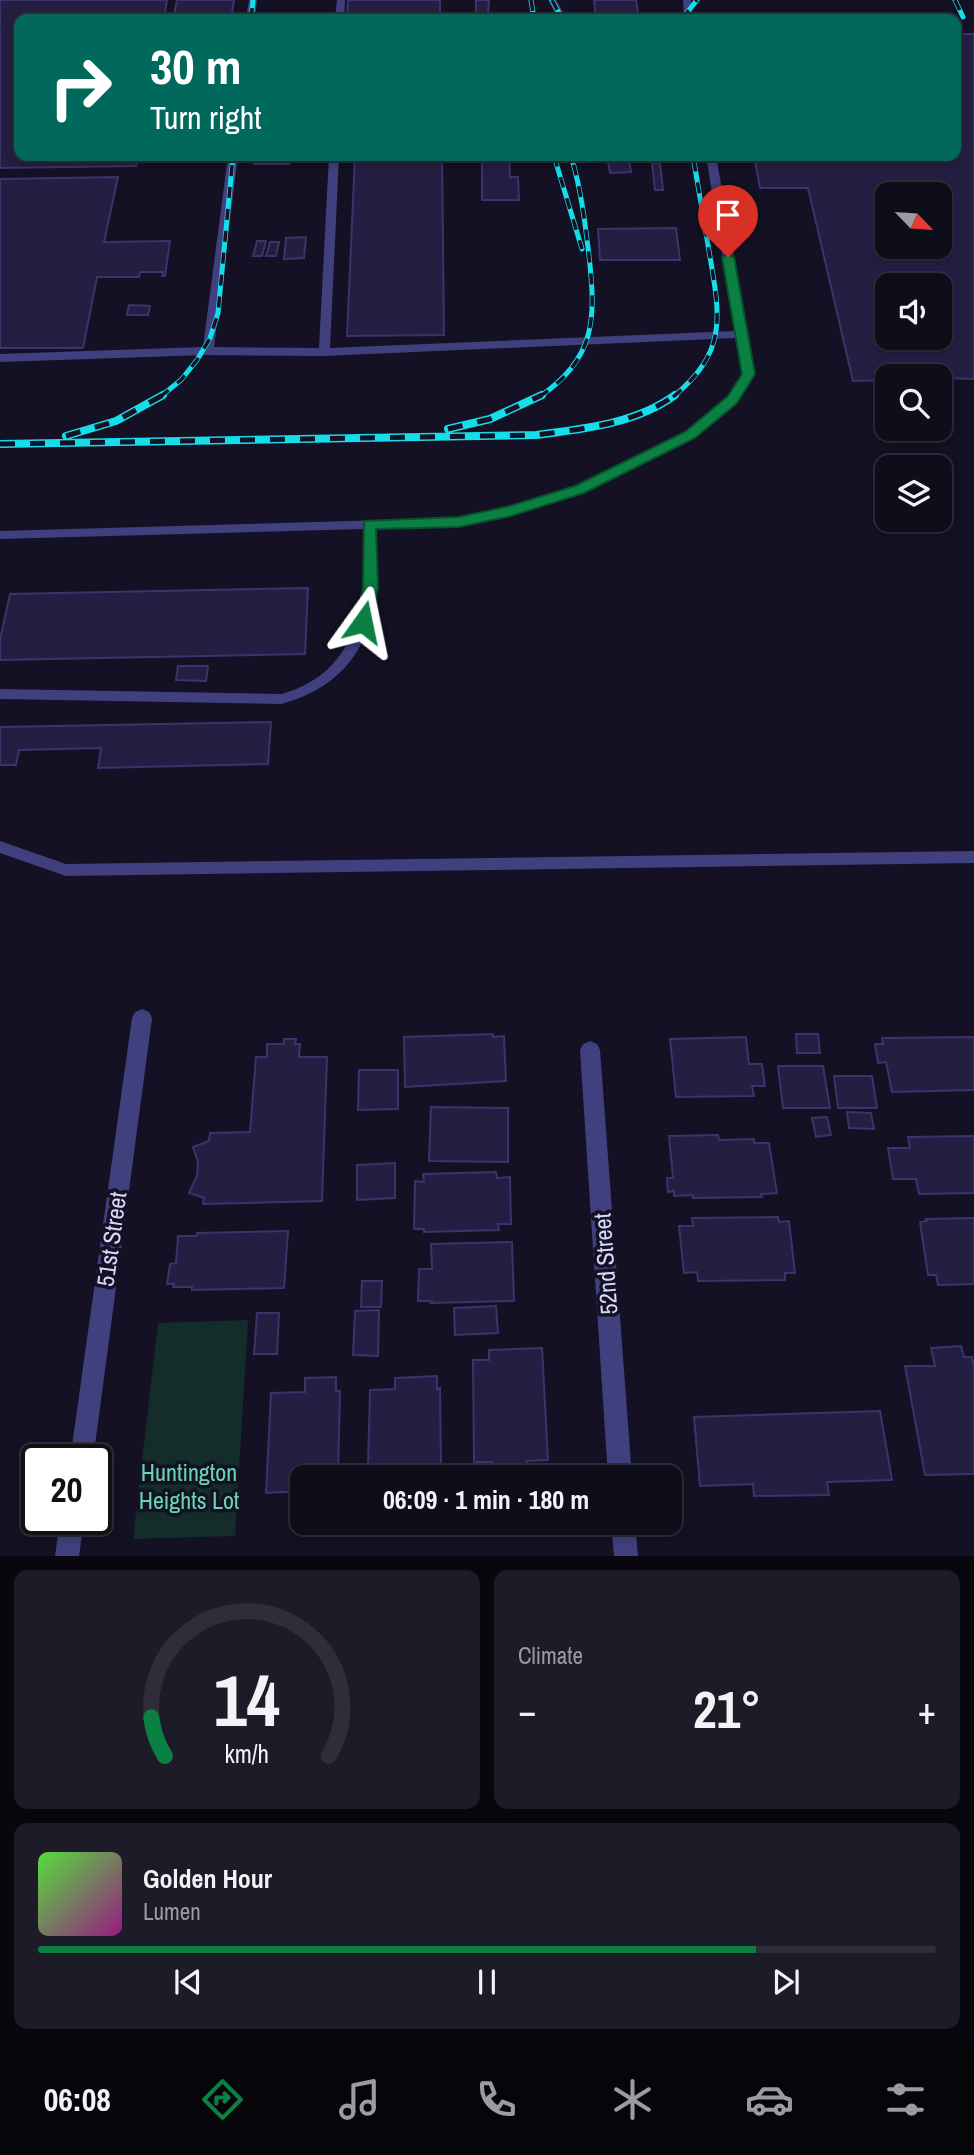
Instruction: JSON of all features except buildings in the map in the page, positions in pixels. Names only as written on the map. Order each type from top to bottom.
[{"type":"street","name":"51st Street","points":[[82,1444],[142,1018]]},
{"type":"street","name":"52nd Street","points":[[590,1050],[619,1465]]},
{"type":"street","points":[[67,1556],[70,1535]]},
{"type":"street","points":[[625,1535],[626,1556]]},
{"type":"lane","points":[[208,351],[232,161]]},
{"type":"lane","points":[[324,352],[334,161]]},
{"type":"lane","points":[[0,536],[459,522],[511,511],[580,489],[690,435],[733,400],[748,374],[711,161]]},
{"type":"lane","points":[[0,358],[208,351],[324,352],[741,334]]},
{"type":"lane","points":[[0,694],[282,699],[304,694],[329,678],[348,656],[363,622],[370,588],[369,524]]},
{"type":"lane","points":[[0,847],[66,870],[974,856]]},
{"type":"green space","name":"Huntington Heights Lot","points":[[248,1320],[235,1536],[133,1539],[158,1323]]},
{"type":"railway","points":[[252,14],[253,0]]},
{"type":"railway","points":[[531,0],[533,14]]},
{"type":"railway","points":[[552,0],[559,14]]},
{"type":"railway","points":[[686,14],[697,0]]},
{"type":"railway","points":[[955,0],[963,17]]},
{"type":"railway","points":[[161,396],[181,380],[197,360],[210,338],[218,313],[233,161]]},
{"type":"railway","points":[[556,161],[582,249]]},
{"type":"railway","points":[[541,395],[572,368],[582,352],[591,318],[591,278],[586,231],[572,161]]},
{"type":"railway","points":[[673,397],[703,365],[716,334],[714,279],[694,161]]},
{"type":"railway","points":[[448,429],[490,419],[541,395]]},
{"type":"railway","points":[[0,444],[536,435],[626,419],[660,405],[675,395]]},
{"type":"railway","points":[[66,436],[116,421],[161,396]]},
{"type":"route","points":[[363,622],[370,588],[369,524],[459,522],[511,511],[580,489],[690,435],[733,400],[748,374],[728,257]]}]
